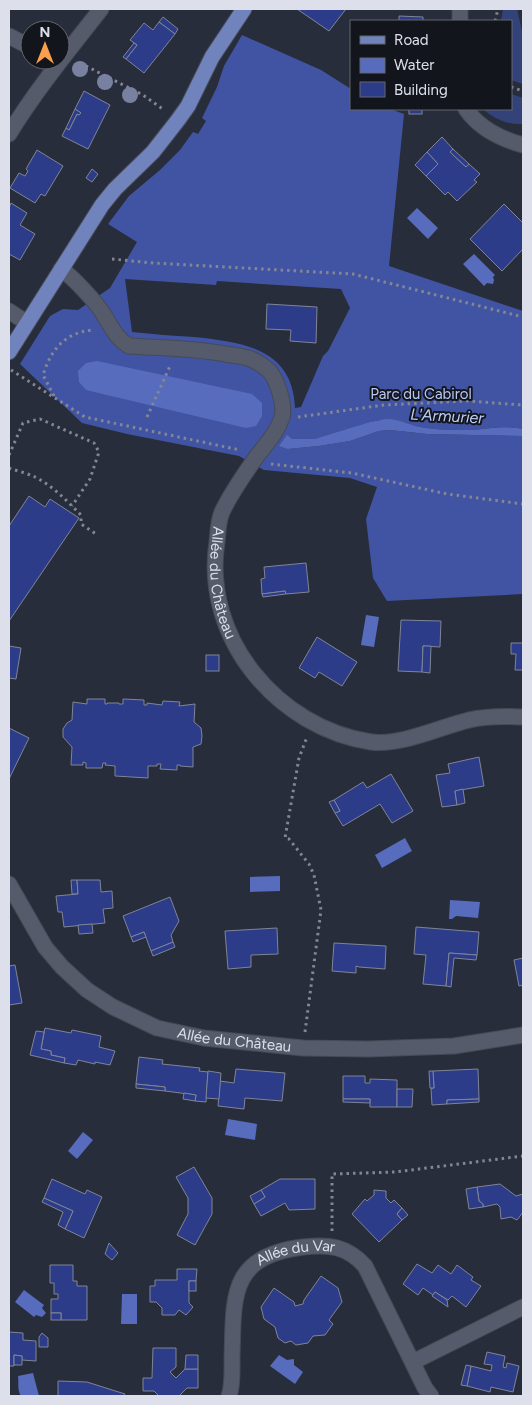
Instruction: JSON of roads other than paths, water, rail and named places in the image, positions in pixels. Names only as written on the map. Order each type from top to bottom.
[{"type":"main road","points":[[9,352],[102,205],[115,189],[153,152],[183,113],[212,57],[244,9]]},
{"type":"street","points":[[70,47],[101,9]]},
{"type":"street","points":[[9,134],[53,70]]},
{"type":"street","points":[[467,110],[483,127],[508,140],[523,145]]},
{"type":"street","name":"Allée du Château","points":[[61,269],[69,274],[104,315],[110,328],[120,340],[129,346],[207,351],[249,358],[270,371],[280,389],[282,415],[275,433],[256,458],[221,514],[214,579],[224,620],[235,644],[255,674],[274,697],[313,723],[354,739],[374,742],[409,738],[487,716],[523,717]]},
{"type":"street","points":[[9,311],[27,323]]},
{"type":"street","name":"Allée du Château","points":[[9,884],[45,947],[62,967],[87,990],[113,1007],[157,1028],[204,1038],[303,1048],[368,1049],[454,1046],[523,1035]]},
{"type":"street","name":"Allée du Var","points":[[229,1396],[232,1380],[234,1304],[239,1284],[244,1276],[260,1261],[282,1251],[312,1246],[332,1246],[346,1249],[357,1256],[365,1266],[425,1388],[431,1396]]},
{"type":"street","points":[[413,1362],[523,1307]]},
{"type":"water","points":[[417,208],[438,228],[428,239],[407,218]]},
{"type":"water","points":[[474,254],[495,275],[493,277],[493,284],[487,283],[484,286],[463,264]]},
{"type":"water","points":[[97,361],[252,394],[262,403],[262,416],[256,426],[246,428],[86,390],[79,382],[78,371],[86,363]]},
{"type":"water","points":[[386,419],[438,429],[516,428],[523,429],[523,436],[427,434],[390,430],[379,431],[350,441],[319,446],[288,449],[279,446],[287,435],[292,439],[315,439]]},
{"type":"water","points":[[366,615],[379,617],[374,647],[361,645]]},
{"type":"water","points":[[405,838],[412,851],[382,868],[375,855]]},
{"type":"water","points":[[280,876],[280,891],[250,892],[250,877]]},
{"type":"water","points":[[450,900],[480,902],[478,918],[456,916],[449,919]]},
{"type":"water","points":[[228,1119],[257,1124],[255,1140],[225,1135]]},
{"type":"water","points":[[83,1132],[93,1140],[77,1159],[68,1151]]},
{"type":"water","points":[[24,1290],[44,1305],[42,1308],[46,1313],[42,1317],[36,1315],[34,1317],[15,1302]]},
{"type":"water","points":[[122,1294],[137,1294],[137,1324],[121,1324]]},
{"type":"water","points":[[279,1355],[287,1360],[294,1359],[294,1365],[303,1372],[295,1384],[270,1366]]},
{"type":"water","points":[[33,1373],[39,1396],[21,1396],[18,1376]]},
{"type":"park label","name":"Parc du Cabirol","points":[[421,394]]},
{"type":"water label","name":"L'Armurier","points":[[447,416]]}]
